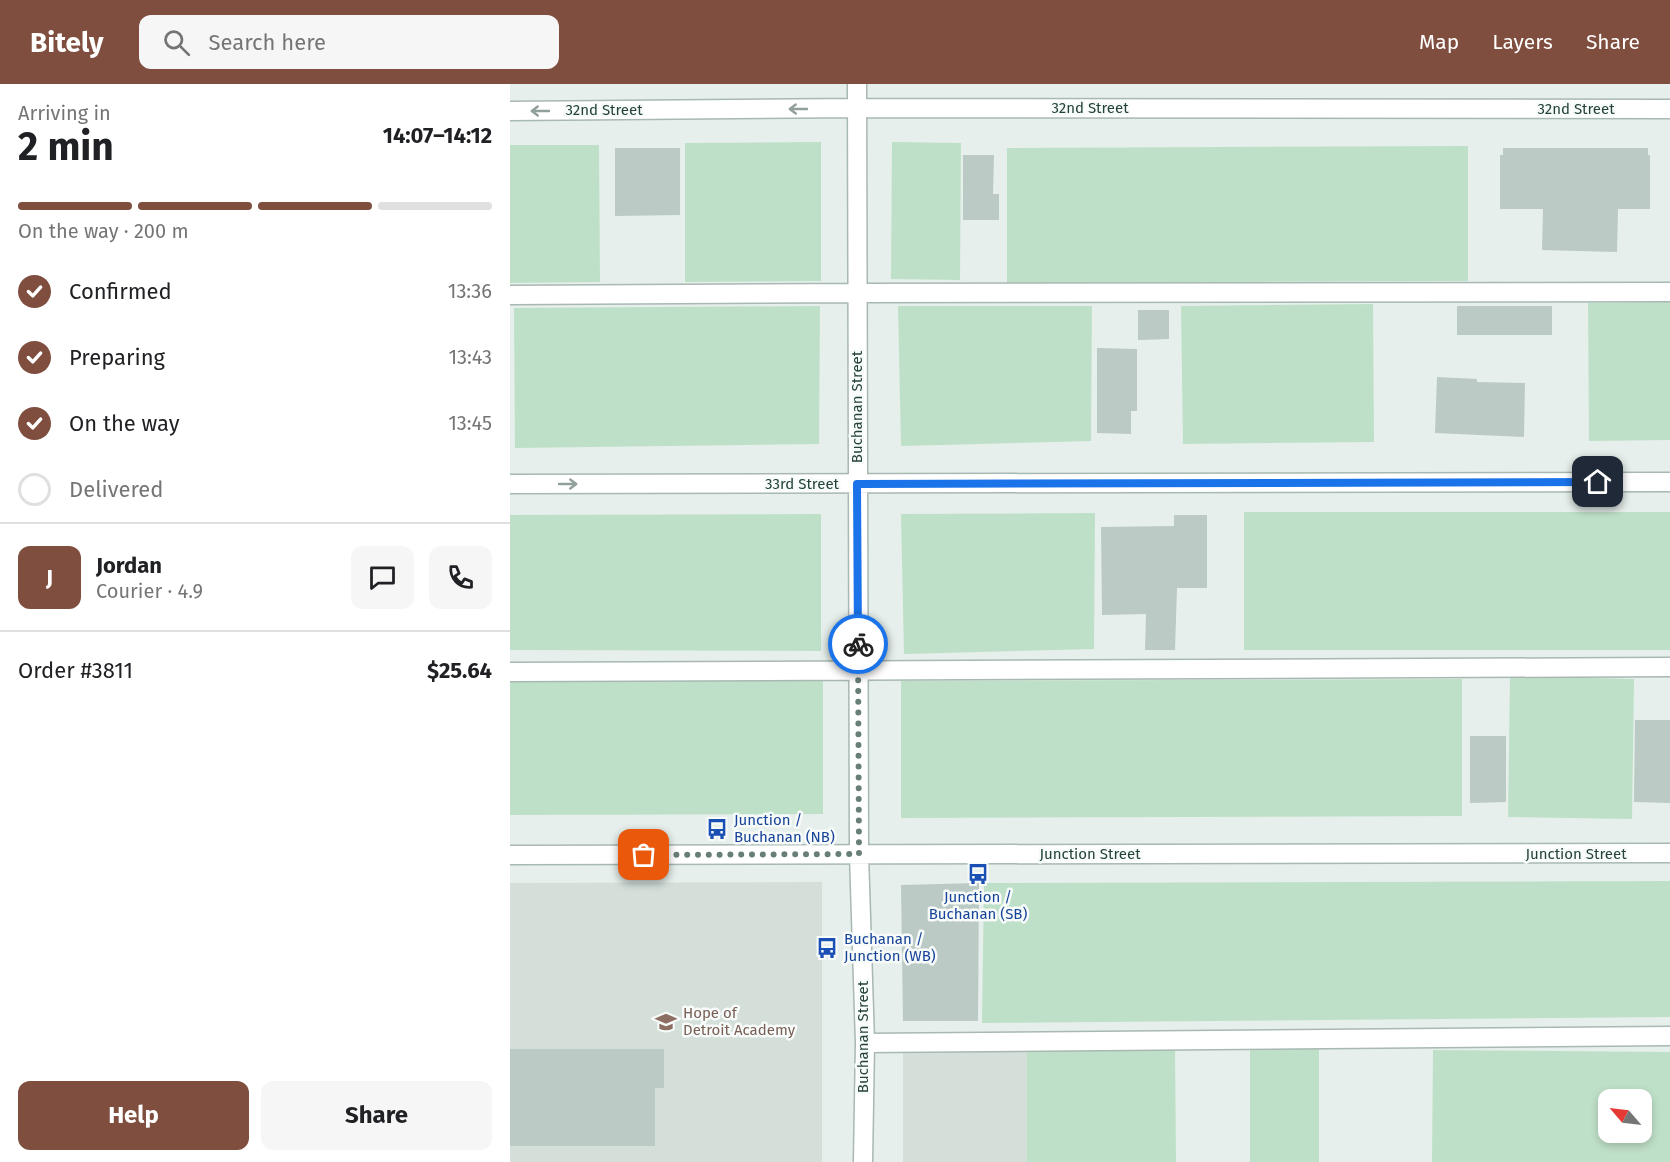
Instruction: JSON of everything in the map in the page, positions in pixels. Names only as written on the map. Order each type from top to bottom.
[{"type":"street","name":"Buchanan Street","points":[[857,84],[859,854],[865,1043],[863,1162]]},
{"type":"street","name":"32nd Street","points":[[510,111],[857,108],[1670,109]]},
{"type":"street","points":[[510,295],[1670,292]]},
{"type":"street","name":"33rd Street","points":[[510,484],[1670,482]]},
{"type":"street","points":[[510,672],[1670,668]]},
{"type":"street","name":"Junction Street","points":[[510,855],[1670,854]]},
{"type":"street","points":[[865,1043],[1670,1036]]},
{"type":"shaded area","name":"Hope of Detroit Academy","points":[[822,882],[822,1162],[510,1162],[510,883]]},
{"type":"shaded area","points":[[1027,1047],[1027,1162],[903,1162],[903,1048]]},
{"type":"green space","points":[[821,142],[821,281],[685,282],[685,143]]},
{"type":"green space","points":[[892,142],[961,143],[960,280],[891,279]]},
{"type":"green space","points":[[510,145],[599,145],[600,282],[510,283]]},
{"type":"green space","points":[[1468,146],[1468,281],[1007,283],[1007,148]]},
{"type":"green space","points":[[1670,302],[1670,440],[1589,441],[1588,303]]},
{"type":"green space","points":[[1373,304],[1374,442],[1183,444],[1181,306]]},
{"type":"green space","points":[[820,306],[819,444],[515,448],[514,308]]},
{"type":"green space","points":[[898,306],[1092,306],[1091,441],[901,446]]},
{"type":"green space","points":[[1244,512],[1670,512],[1670,650],[1244,650]]},
{"type":"green space","points":[[1095,513],[1094,649],[904,654],[901,514]]},
{"type":"green space","points":[[821,514],[821,651],[510,650],[510,515]]},
{"type":"green space","points":[[1510,676],[1634,679],[1632,819],[1508,817]]},
{"type":"green space","points":[[823,677],[823,814],[510,815],[510,678]]},
{"type":"green space","points":[[1462,679],[1462,816],[901,818],[901,681]]},
{"type":"green space","points":[[1670,881],[1670,1017],[982,1023],[984,883]]},
{"type":"green space","points":[[1250,1046],[1319,1046],[1319,1162],[1250,1162]]},
{"type":"green space","points":[[1027,1047],[1175,1048],[1176,1162],[1027,1162]]},
{"type":"green space","points":[[1433,1050],[1670,1052],[1670,1162],[1432,1162]]},
{"type":"building","points":[[615,148],[680,148],[680,215],[615,216]]},
{"type":"building","points":[[1503,148],[1648,148],[1650,209],[1618,209],[1617,252],[1542,250],[1543,209],[1500,209],[1500,155],[1503,155]]},
{"type":"building","points":[[963,155],[994,155],[993,194],[999,194],[999,220],[963,220]]},
{"type":"building","points":[[1457,306],[1552,306],[1552,335],[1457,335]]},
{"type":"building","points":[[1138,310],[1169,310],[1169,339],[1138,340]]},
{"type":"building","points":[[1097,348],[1137,349],[1137,411],[1131,411],[1131,434],[1097,433]]},
{"type":"building","points":[[1437,377],[1477,379],[1477,382],[1525,383],[1524,437],[1435,433]]},
{"type":"building","points":[[1174,515],[1207,515],[1207,588],[1177,588],[1175,650],[1145,650],[1146,614],[1102,615],[1101,527],[1174,526]]},
{"type":"building","points":[[1635,720],[1670,720],[1670,803],[1634,802]]},
{"type":"building","points":[[1470,736],[1506,736],[1506,802],[1470,803]]},
{"type":"building","points":[[979,883],[978,1021],[903,1021],[901,885]]},
{"type":"building","points":[[510,1049],[664,1049],[664,1088],[655,1088],[655,1146],[510,1146]]},
{"type":"way so far","points":[[644,855],[859,854],[858,644]]},
{"type":"place","name":"Junction / Buchanan (NB)","points":[[717,829]]},
{"type":"place","name":"Junction / Buchanan (SB)","points":[[978,874]]},
{"type":"place","name":"Buchanan / Junction (WB)","points":[[827,948]]},
{"type":"place","name":"Hope of Detroit Academy","points":[[666,1022]]},
{"type":"route","points":[[858,644],[857,484],[1598,482]]}]
